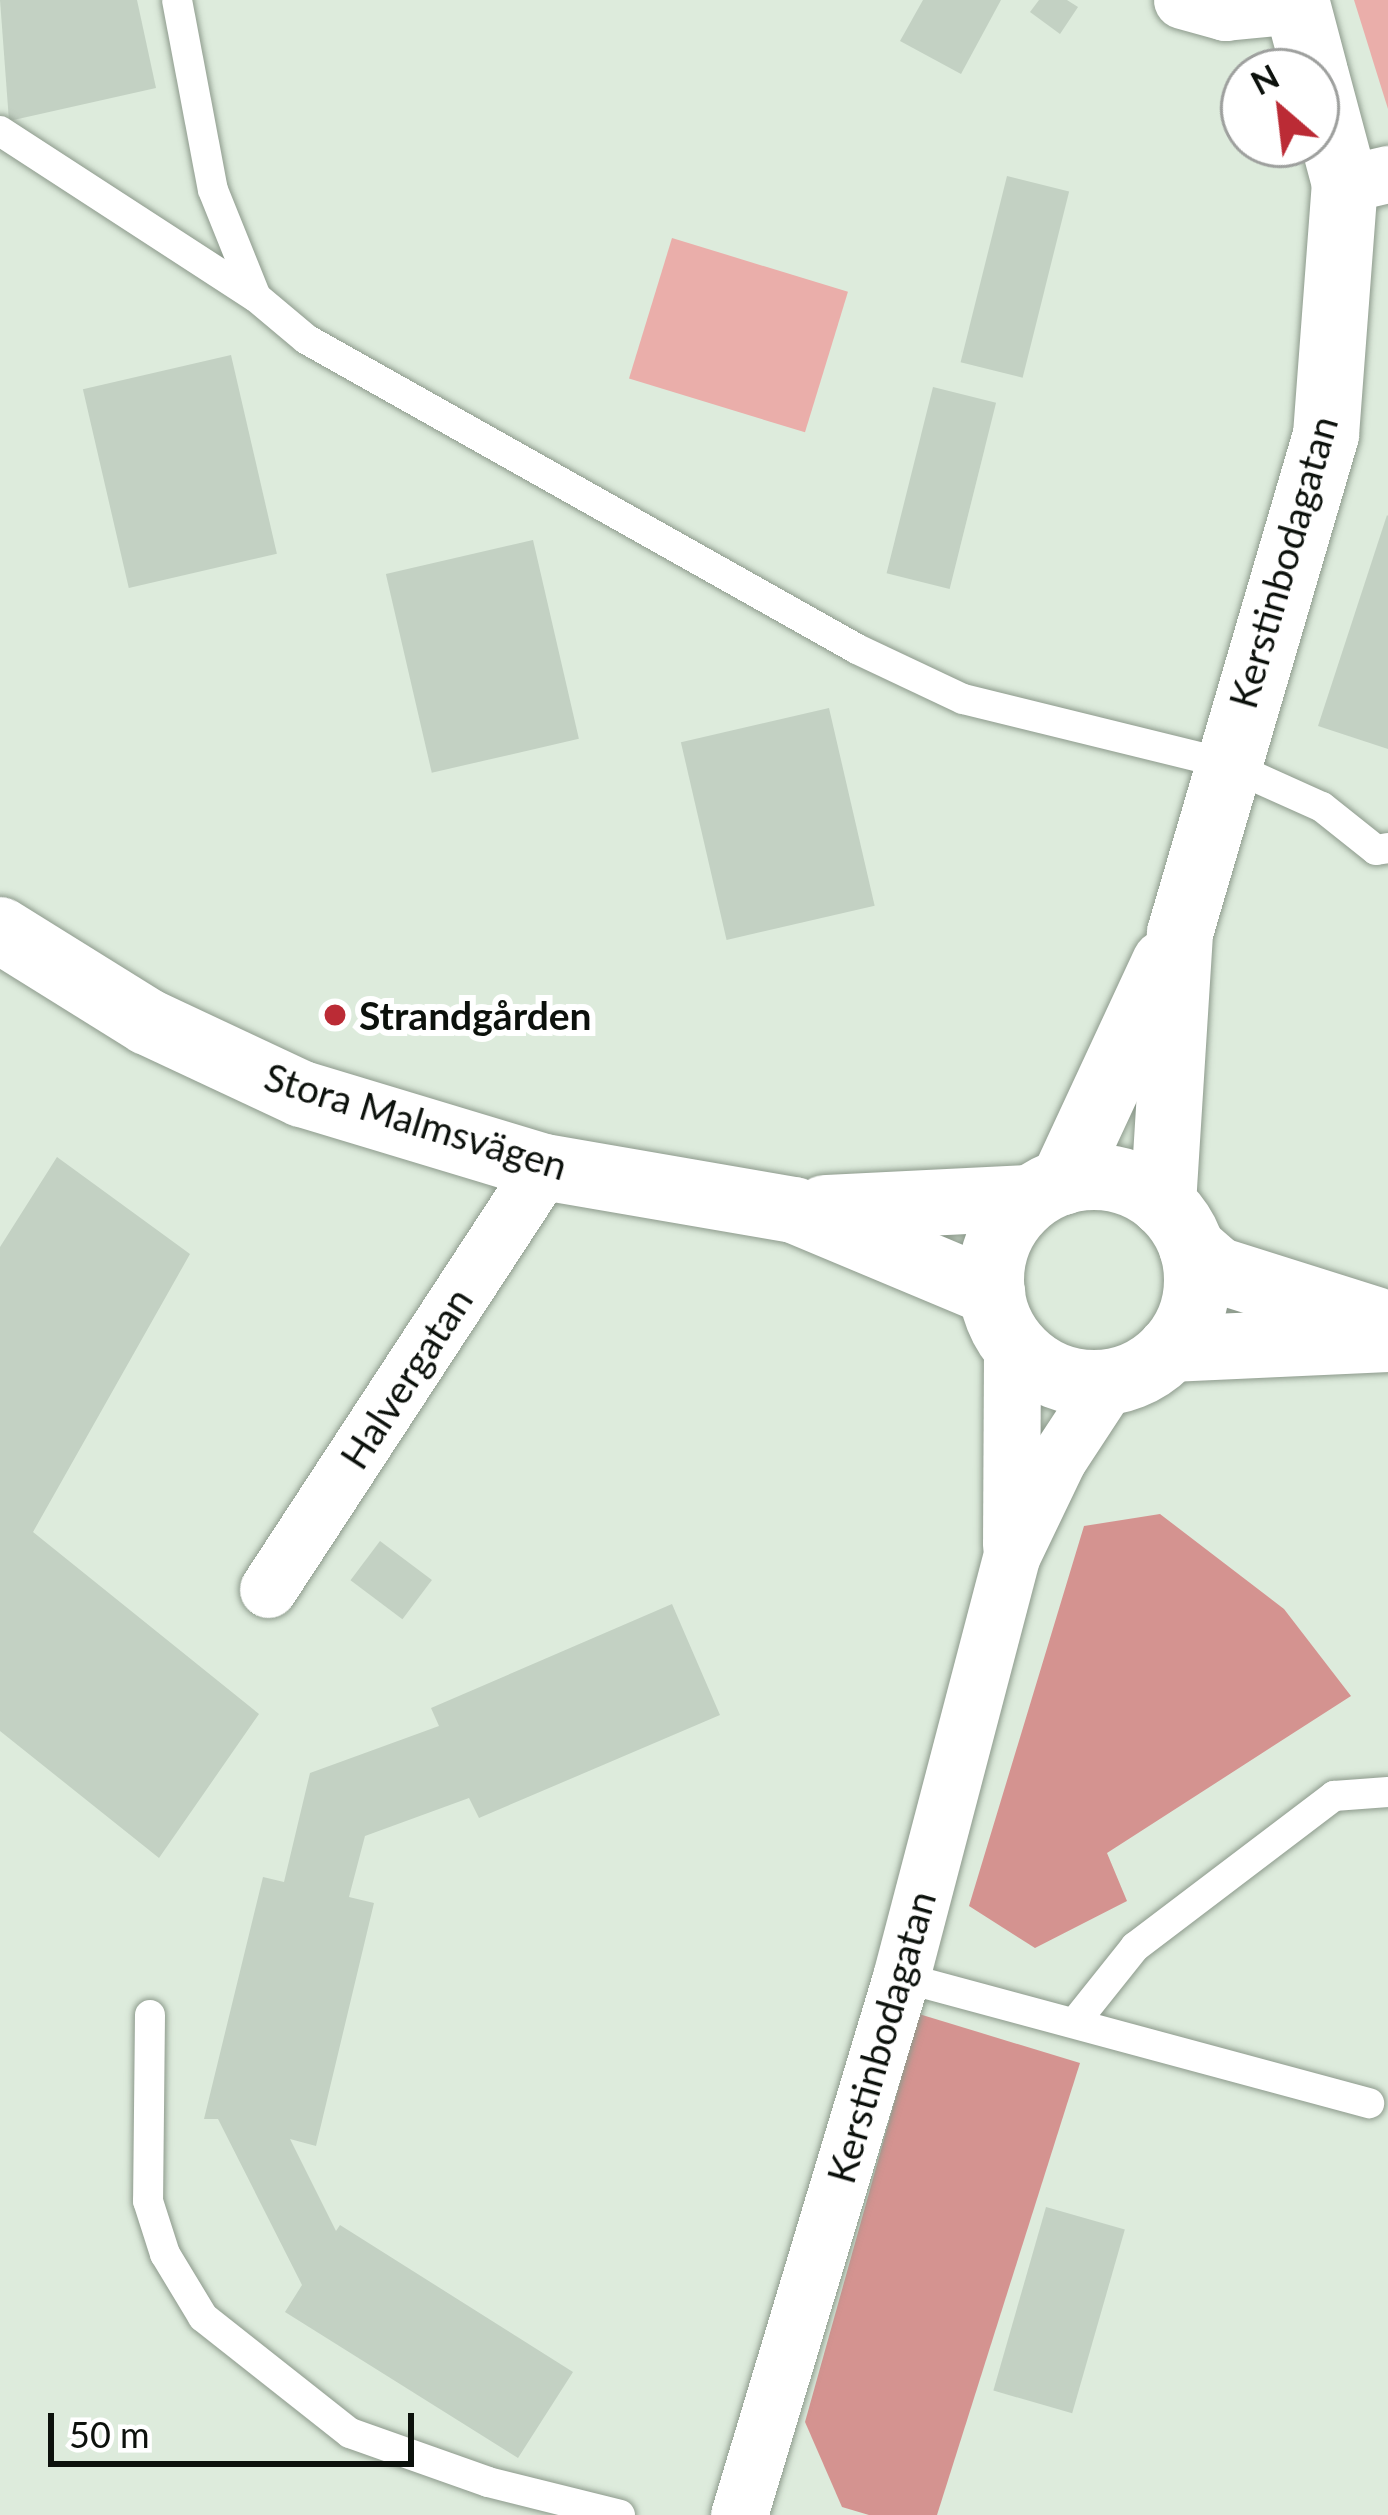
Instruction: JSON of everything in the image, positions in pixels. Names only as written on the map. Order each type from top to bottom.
[{"type":"street","points":[[1182,0],[1226,12],[1297,2]]},
{"type":"street","name":"Kerstinbodagatan","points":[[1297,2],[1309,48]]},
{"type":"street","name":"Kerstinbodagatan","points":[[1047,1190],[1180,933],[1225,763],[1326,435],[1366,179],[1340,124]]},
{"type":"street","name":"Stora Malmsvägen","points":[[0,930],[148,1022],[302,1094],[544,1167],[794,1210],[1047,1190]]},
{"type":"street","name":"Kerstinbodagatan","points":[[1178,1226],[1180,933]]},
{"type":"street","name":"Halvergatan","points":[[268,1588],[544,1167]]},
{"type":"street","points":[[1388,1324],[1216,1270],[1178,1226],[1120,1180],[1047,1190],[995,1251],[1002,1318],[1061,1377],[1108,1382],[1171,1349],[1388,1339]]},
{"type":"street","name":"Stora Malmsvägen","points":[[794,1210],[1002,1318]]},
{"type":"street","points":[[1171,1349],[1195,1302],[1178,1226]]},
{"type":"street","name":"Kerstinbodagatan","points":[[1002,1318],[1012,1555]]},
{"type":"street","name":"Kerstinbodagatan","points":[[739,2515],[901,1977],[1012,1555],[1058,1459],[1108,1382]]},
{"type":"lane","points":[[176,0],[213,190],[256,297]]},
{"type":"lane","name":"Kerstinbodagatan","points":[[0,131],[256,297],[306,339],[856,649],[963,699],[1225,763]]},
{"type":"lane","points":[[1225,763],[1322,807],[1376,850],[1388,848]]},
{"type":"lane","points":[[1076,2021],[1135,1947],[1334,1796],[1388,1792]]},
{"type":"lane","points":[[901,1977],[1369,2103]]},
{"type":"lane","points":[[150,2015],[148,2201],[165,2254],[203,2317],[350,2433],[488,2482],[620,2515]]},
{"type":"shaded area","points":[[1354,0],[1388,0],[1388,109]]},
{"type":"shaded area","points":[[672,238],[848,292],[805,432],[629,379]]},
{"type":"shaded area","points":[[1160,1514],[1284,1609],[1351,1696],[1107,1853],[1127,1901],[1035,1948],[969,1906],[1084,1526]]},
{"type":"shaded area","points":[[919,2014],[1080,2063],[937,2515],[869,2515],[842,2507],[805,2422]]},
{"type":"building","points":[[0,0],[137,0],[156,88],[9,121]]},
{"type":"building","points":[[923,0],[1001,0],[961,74],[900,41]]},
{"type":"building","points":[[1039,0],[1067,0],[1078,7],[1060,34],[1030,12]]},
{"type":"building","points":[[1007,176],[1069,191],[1023,378],[961,362]]},
{"type":"building","points":[[231,355],[277,554],[129,588],[83,389]]},
{"type":"building","points":[[933,387],[996,403],[950,589],[887,573]]},
{"type":"building","points":[[1388,516],[1388,749],[1318,726]]},
{"type":"building","points":[[533,540],[579,739],[432,773],[386,574]]},
{"type":"building","points":[[829,708],[875,906],[727,940],[681,742]]},
{"type":"building","points":[[57,1157],[190,1254],[33,1532],[259,1714],[159,1858],[0,1731],[0,1247]]},
{"type":"building","points":[[380,1541],[432,1580],[402,1619],[351,1580]]},
{"type":"building","points":[[672,1604],[720,1715],[479,1818],[469,1798],[365,1836],[349,1897],[374,1903],[316,2146],[290,2139],[336,2231],[340,2225],[573,2372],[518,2458],[285,2312],[302,2285],[218,2119],[204,2119],[263,1877],[284,1882],[310,1773],[439,1726],[431,1708]]},
{"type":"building","points":[[1046,2207],[1125,2230],[1072,2413],[993,2391]]},
{"type":"place","name":"Strandgården","points":[[335,1015]]}]
